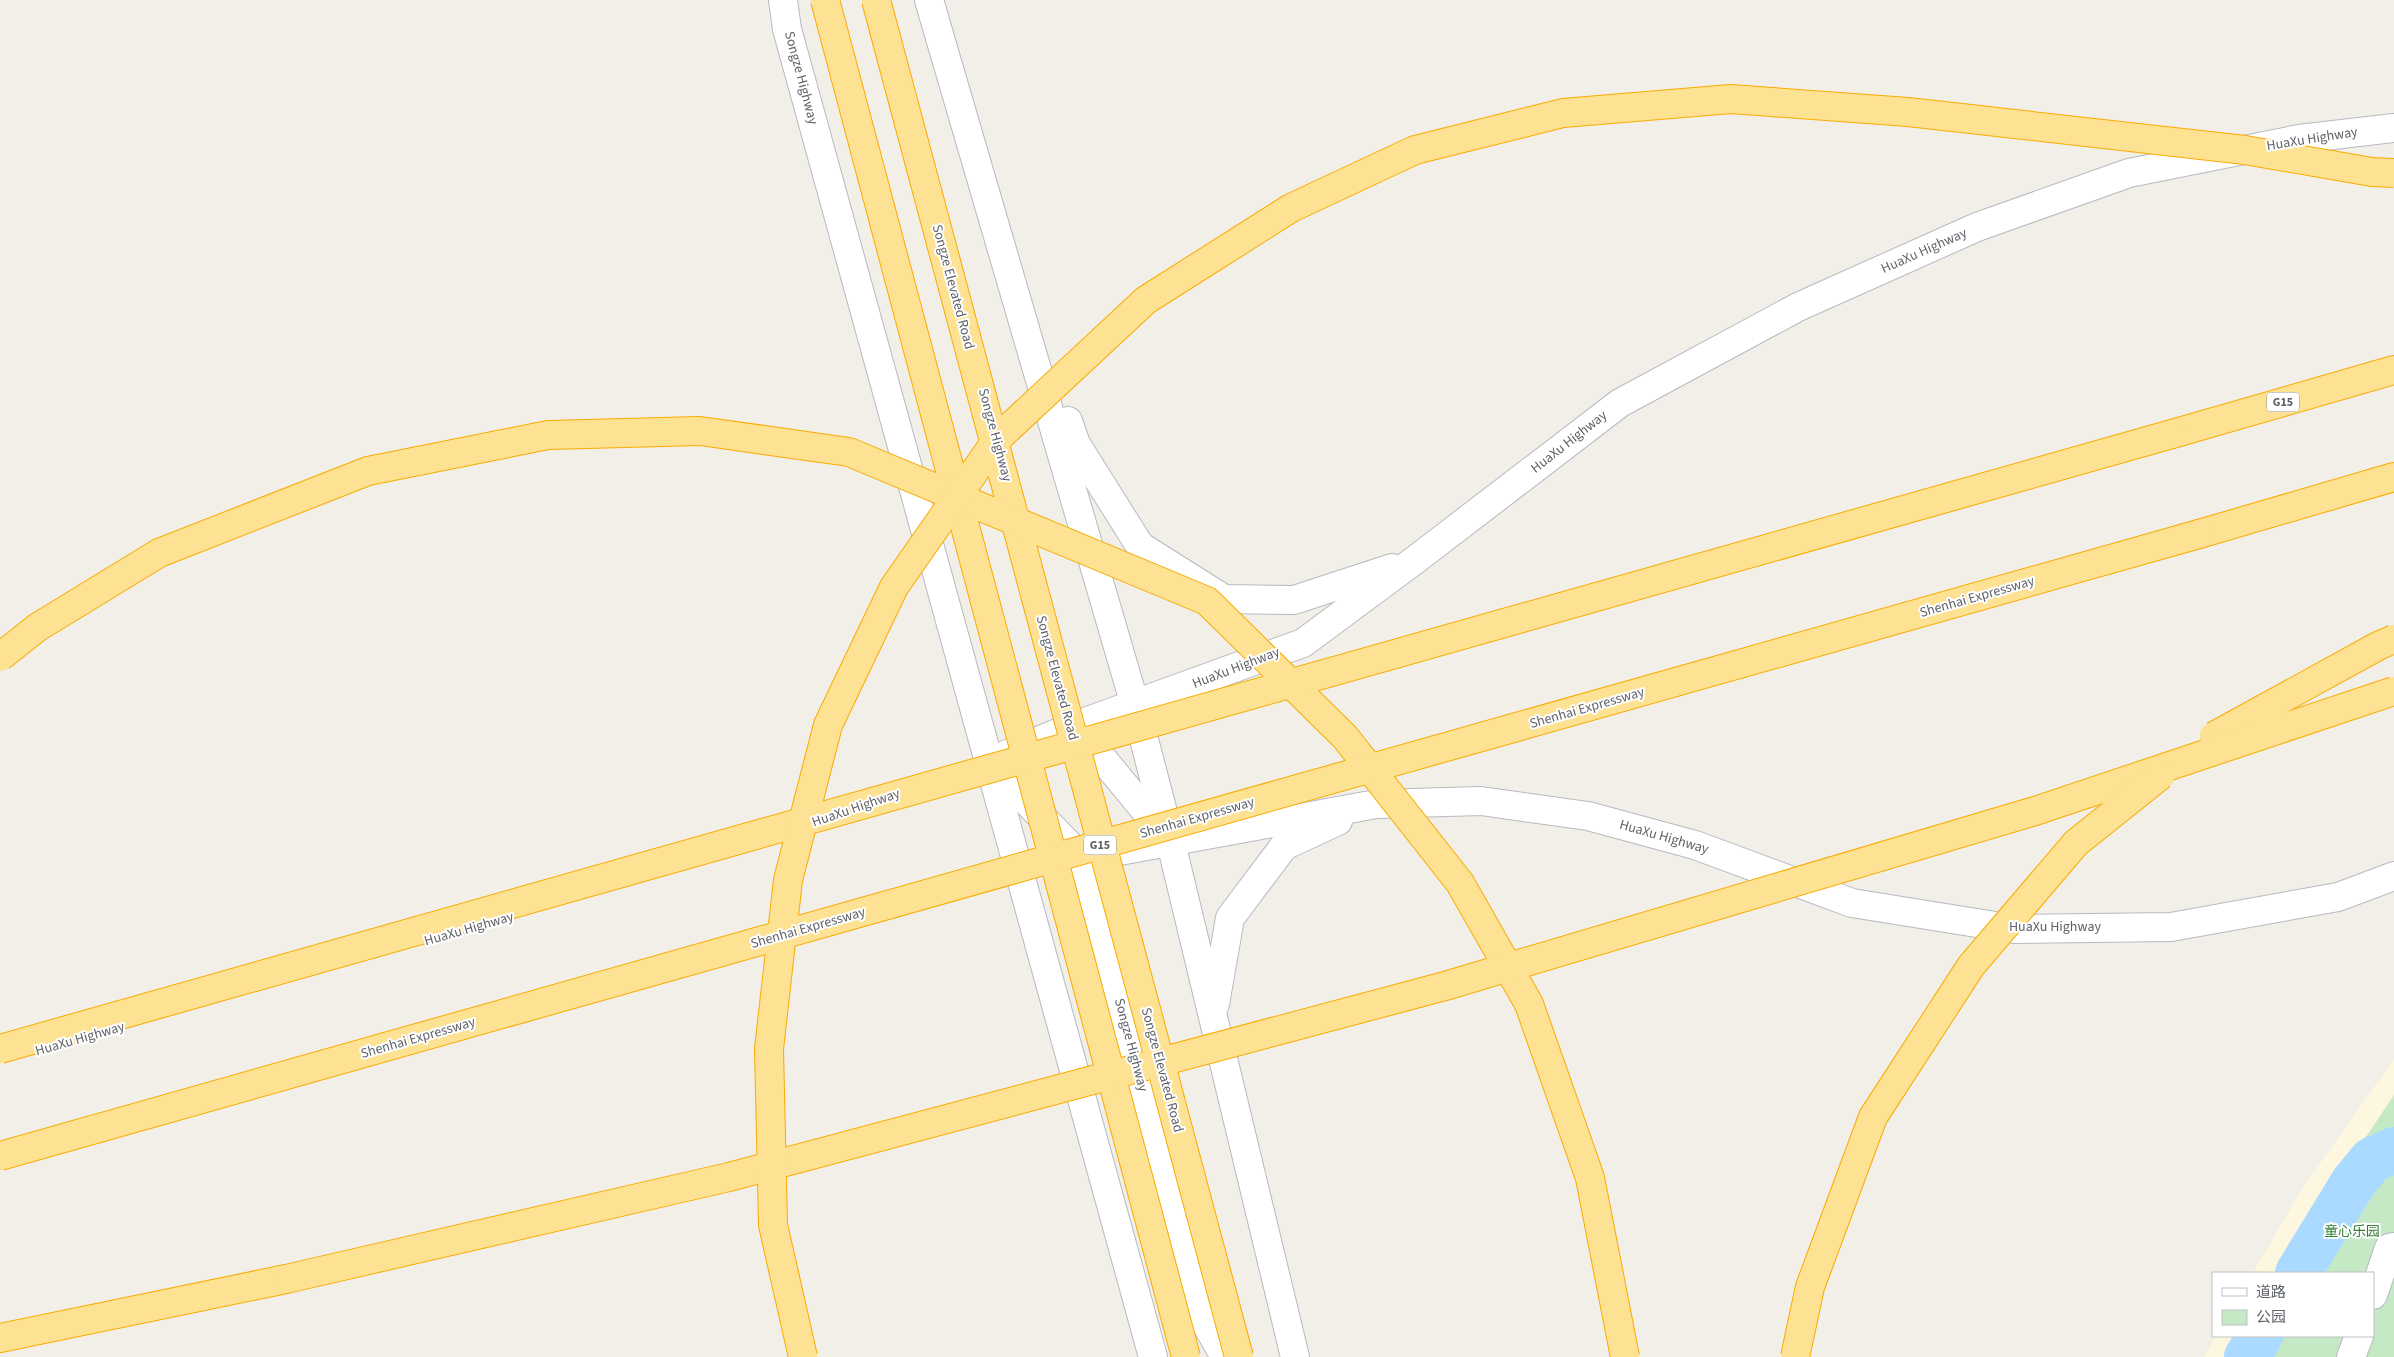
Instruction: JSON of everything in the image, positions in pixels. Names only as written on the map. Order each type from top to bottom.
[{"type":"highway","points":[[825,0],[1186,1357]]},
{"type":"highway","name":"Songze Elevated Road","points":[[874,0],[1239,1357]]},
{"type":"highway","points":[[803,1357],[773,1225],[769,1050],[788,880],[828,725],[894,587],[998,438],[1146,300],[1292,208],[1415,150],[1563,113],[1731,99],[1751,100],[1947,116],[2245,150],[2372,172],[2394,173]]},
{"type":"highway","name":"G15","points":[[0,1049],[2394,370]]},
{"type":"highway","points":[[0,657],[38,627],[159,553],[368,471],[548,435],[700,431],[848,452],[1208,602],[1345,737],[1460,883],[1529,1004],[1590,1178],[1625,1357]]},
{"type":"highway","name":"Shenhai Expressway","points":[[0,1156],[2394,478]]},
{"type":"highway","points":[[1795,1357],[1810,1287],[1873,1117],[1971,966],[2076,842],[2204,742],[2394,639]]},
{"type":"highway","points":[[0,1338],[286,1279],[729,1177],[1445,986],[2035,811],[2394,691]]},
{"type":"main road","name":"Songze Highway","points":[[783,0],[787,29],[1153,1357]]},
{"type":"main road","name":"Songze Highway","points":[[874,0],[881,15],[1074,726],[1171,843]]},
{"type":"main road","points":[[929,0],[1076,444],[1140,546],[1224,599],[1294,600],[1415,560]]},
{"type":"main road","points":[[940,33],[1135,705],[1171,843],[1295,1357]]},
{"type":"main road","name":"HuaXu Highway","points":[[0,1061],[692,866],[988,762],[1074,726],[1303,643],[1620,403],[1798,307],[1959,235],[2129,173],[2299,140],[2394,128]]},
{"type":"main road","name":"Songze Highway","points":[[988,762],[1081,857],[1204,1320],[1225,1357]]},
{"type":"main road","name":"HuaXu Highway","points":[[0,1144],[710,943],[1018,870],[1376,804],[1481,801],[1588,816],[1695,845],[1852,903],[2014,929],[2172,927],[2338,896],[2394,876]]},
{"type":"main road","points":[[1213,1016],[1230,918],[1284,846],[1376,804]]},
{"type":"main road","points":[[2374,1293],[2389,1248],[2394,1247]]},
{"type":"main road","points":[[2351,1357],[2359,1337]]},
{"type":"shaded area","name":"童心乐园","points":[[2394,1059],[2394,1357],[2204,1357],[2216,1337],[2374,1337],[2374,1272],[2254,1272],[2300,1192]]},
{"type":"green space","name":"童心乐园","points":[[2394,1095],[2394,1357],[2224,1357],[2235,1337],[2374,1337],[2374,1272],[2276,1272]]},
{"type":"waterway","points":[[2299,1272],[2353,1183],[2372,1160],[2394,1150]]},
{"type":"waterway","points":[[2247,1357],[2259,1337]]}]
